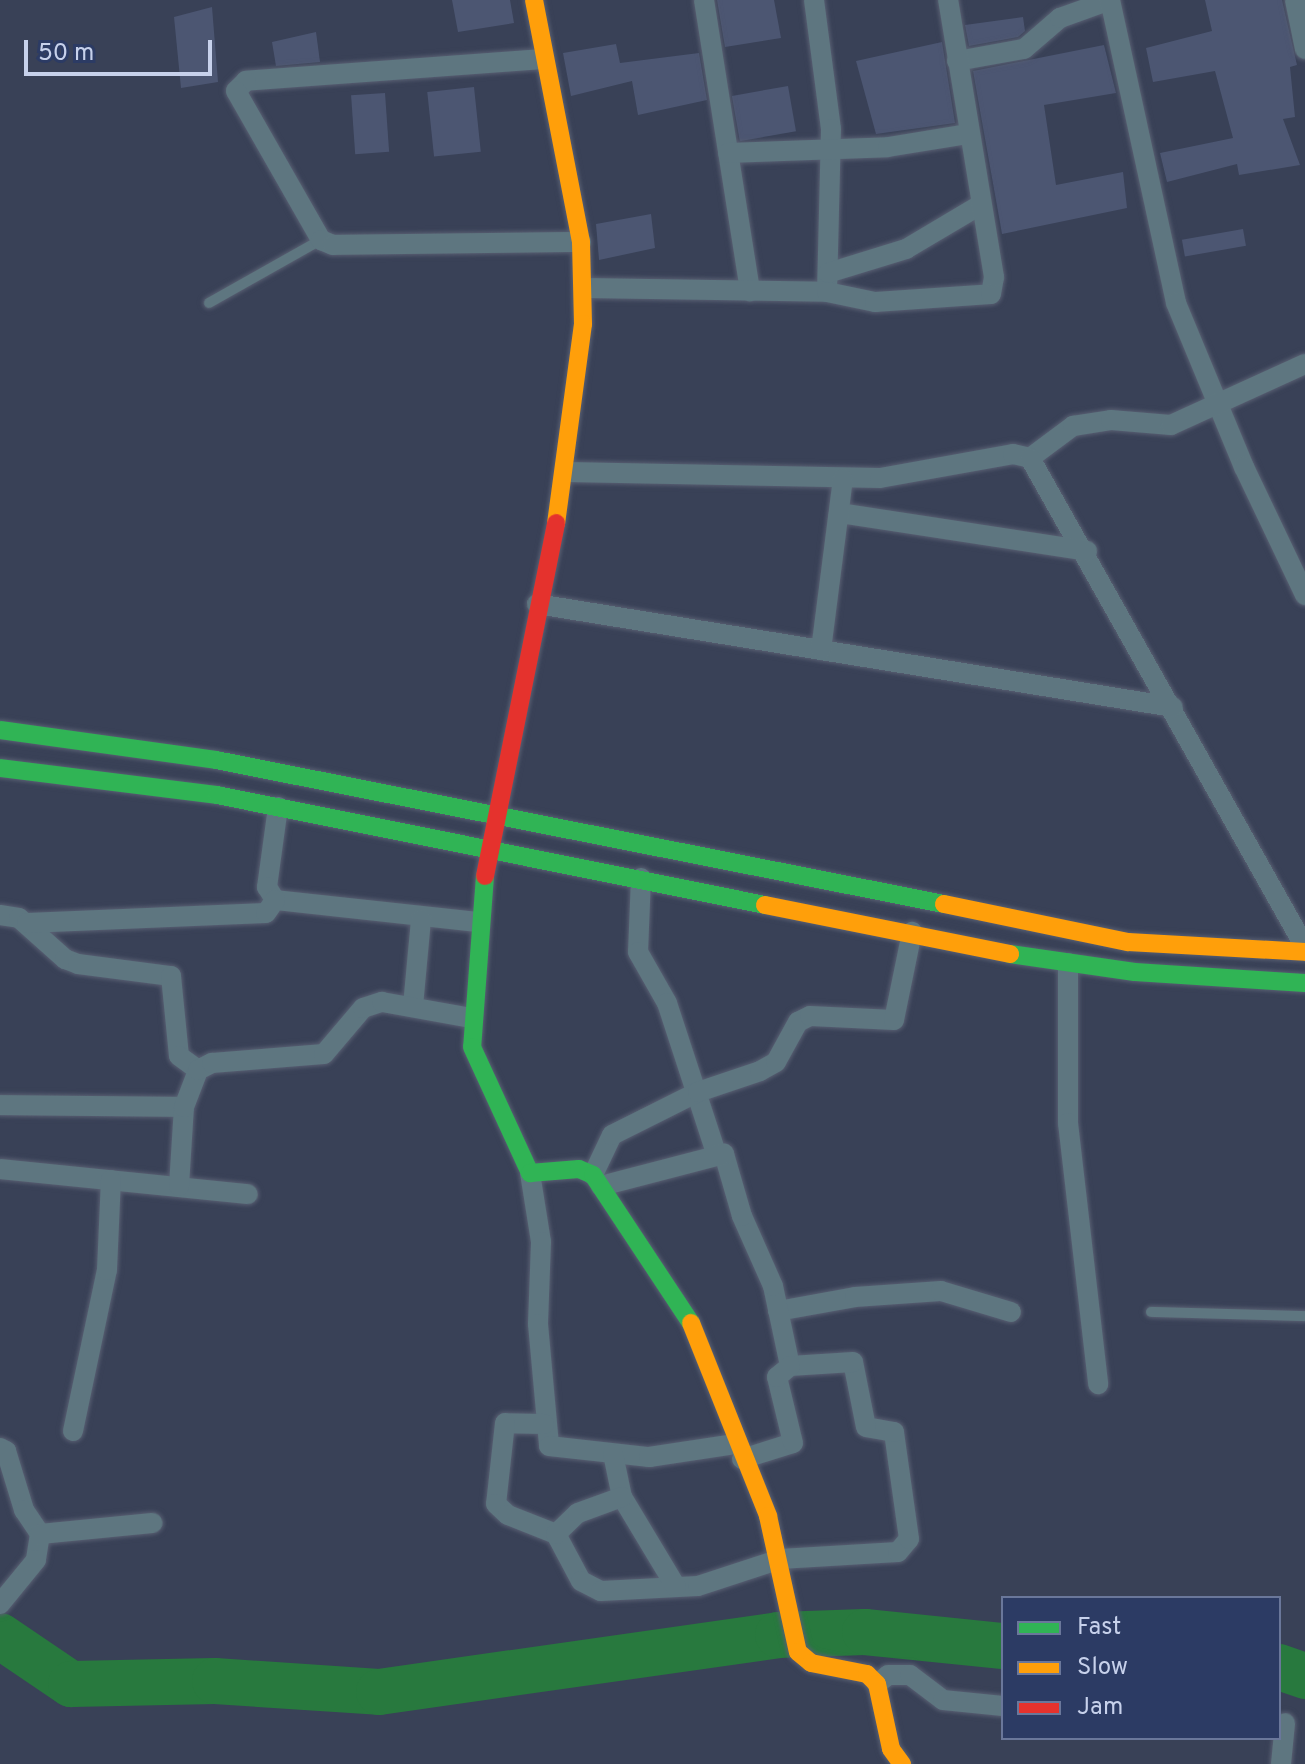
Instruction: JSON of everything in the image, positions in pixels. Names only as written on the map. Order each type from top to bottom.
[{"type":"street","points":[[534,0],[543,59],[581,242],[585,288],[566,472],[537,604],[501,813],[477,922],[471,1018],[478,1067],[530,1173],[541,1242],[538,1324],[544,1424],[549,1446],[649,1457],[739,1451],[793,1443],[777,1377],[790,1366],[848,1360],[856,1365],[866,1427],[894,1432],[909,1539],[898,1552],[781,1561],[698,1586],[601,1591],[588,1587],[556,1534],[508,1515],[496,1504],[505,1423],[544,1424]]},
{"type":"street","points":[[704,0],[750,291]]},
{"type":"street","points":[[814,0],[831,149],[827,283]]},
{"type":"street","points":[[827,283],[875,302],[991,294],[994,277],[967,134],[948,0]]},
{"type":"street","points":[[957,61],[1024,49],[1060,18],[1110,0],[1176,303],[1217,406],[1300,575],[1305,595]]},
{"type":"street","points":[[1295,0],[1305,49]]},
{"type":"street","points":[[543,59],[238,85],[239,101],[321,240],[333,245],[581,242]]},
{"type":"street","points":[[728,153],[888,147],[967,134]]},
{"type":"street","points":[[585,288],[750,291],[827,283],[906,249],[980,205]]},
{"type":"street","points":[[1030,458],[1073,426],[1111,420],[1171,425],[1305,364]]},
{"type":"street","points":[[0,730],[174,753],[501,813],[1084,935],[1219,950],[1305,949],[1087,551],[1030,458],[1013,454],[880,478],[566,472]]},
{"type":"street","points":[[821,650],[843,479]]},
{"type":"street","points":[[839,513],[1087,551]]},
{"type":"street","points":[[537,604],[1173,707]]},
{"type":"street","points":[[169,789],[174,753]]},
{"type":"street","points":[[0,768],[169,789],[278,807],[1068,963],[1305,983]]},
{"type":"street","points":[[275,900],[267,887],[278,807]]},
{"type":"street","points":[[641,878],[638,952],[667,1003],[681,1057],[698,1092],[716,1153],[728,1160],[742,1216],[766,1268],[790,1366]]},
{"type":"street","points":[[275,900],[421,919],[477,922]]},
{"type":"street","points":[[0,915],[27,923],[266,913],[275,900]]},
{"type":"street","points":[[413,1006],[421,919]]},
{"type":"street","points":[[27,923],[65,959],[78,964],[171,976],[179,1056],[198,1070]]},
{"type":"street","points":[[597,1181],[612,1135],[698,1092],[776,1062],[798,1022],[810,1016],[894,1020],[912,932]]},
{"type":"street","points":[[1068,963],[1068,1123],[1098,1384]]},
{"type":"street","points":[[179,1186],[184,1107],[198,1070],[212,1063],[311,1058],[334,1045],[363,1008],[382,1002],[471,1018]]},
{"type":"street","points":[[0,1105],[184,1107]]},
{"type":"street","points":[[597,1181],[716,1153]]},
{"type":"street","points":[[0,1169],[248,1194]]},
{"type":"street","points":[[530,1173],[579,1169],[597,1181],[687,1314],[739,1451],[768,1516],[781,1561],[798,1652],[811,1663],[867,1674],[877,1684],[891,1749],[902,1764]]},
{"type":"street","points":[[73,1431],[107,1270],[111,1180]]},
{"type":"street","points":[[778,1311],[855,1297],[941,1291],[1011,1312]]},
{"type":"street","points":[[0,1448],[6,1451],[24,1510],[40,1534],[36,1560],[0,1604]]},
{"type":"street","points":[[613,1454],[622,1497],[676,1587]]},
{"type":"street","points":[[556,1534],[578,1513],[622,1497]]},
{"type":"street","points":[[40,1534],[152,1523]]},
{"type":"street","points":[[877,1684],[888,1675],[910,1675],[943,1700],[1001,1706]]},
{"type":"street","points":[[1281,1764],[1285,1723]]},
{"type":"lane","points":[[209,303],[321,240]]},
{"type":"lane","points":[[1151,1312],[1305,1316]]},
{"type":"building","points":[[452,0],[510,0],[514,23],[458,32]]},
{"type":"building","points":[[717,0],[774,0],[781,38],[725,47]]},
{"type":"building","points":[[1205,0],[1282,0],[1297,65],[1290,67],[1295,117],[1283,119],[1300,165],[1239,175],[1237,164],[1167,182],[1160,153],[1233,138],[1215,71],[1153,82],[1146,48],[1212,31]]},
{"type":"building","points":[[212,7],[218,82],[181,88],[174,17]]},
{"type":"building","points":[[1023,17],[1025,31],[1018,37],[969,46],[965,25]]},
{"type":"building","points":[[316,32],[320,62],[276,66],[272,42]]},
{"type":"building","points":[[942,42],[955,123],[876,134],[856,61]]},
{"type":"building","points":[[616,44],[620,63],[699,53],[707,100],[638,115],[632,81],[571,96],[563,53]]},
{"type":"building","points":[[1104,45],[1116,93],[1044,105],[1056,185],[1123,172],[1127,208],[1002,234],[973,71]]},
{"type":"building","points":[[788,86],[796,131],[740,141],[732,96]]},
{"type":"building","points":[[474,87],[481,152],[434,157],[427,92]]},
{"type":"building","points":[[385,93],[389,152],[355,154],[351,95]]},
{"type":"building","points":[[651,214],[655,248],[599,260],[596,224]]},
{"type":"building","points":[[1243,229],[1246,246],[1185,257],[1182,240]]},
{"type":"waterway","points":[[0,1636],[71,1684],[215,1681],[379,1692],[778,1635],[865,1632],[1001,1646]]},
{"type":"waterway","points":[[1281,1668],[1305,1676]]},
{"type":"traffic: fast","points":[[0,730],[216,760],[944,904]]},
{"type":"traffic: fast","points":[[0,768],[217,795],[765,905]]},
{"type":"traffic: fast","points":[[485,876],[472,1047],[530,1173],[579,1169],[593,1175],[691,1323]]},
{"type":"traffic: fast","points":[[1010,954],[1135,972],[1305,983]]},
{"type":"traffic: slow","points":[[534,0],[581,242],[583,324],[556,523]]},
{"type":"traffic: slow","points":[[944,904],[1128,942],[1305,952]]},
{"type":"traffic: slow","points":[[765,905],[1010,954]]},
{"type":"traffic: slow","points":[[691,1323],[768,1516],[798,1652],[811,1663],[867,1674],[877,1684],[891,1749],[902,1764]]},
{"type":"traffic: jam","points":[[485,876],[556,523]]}]
